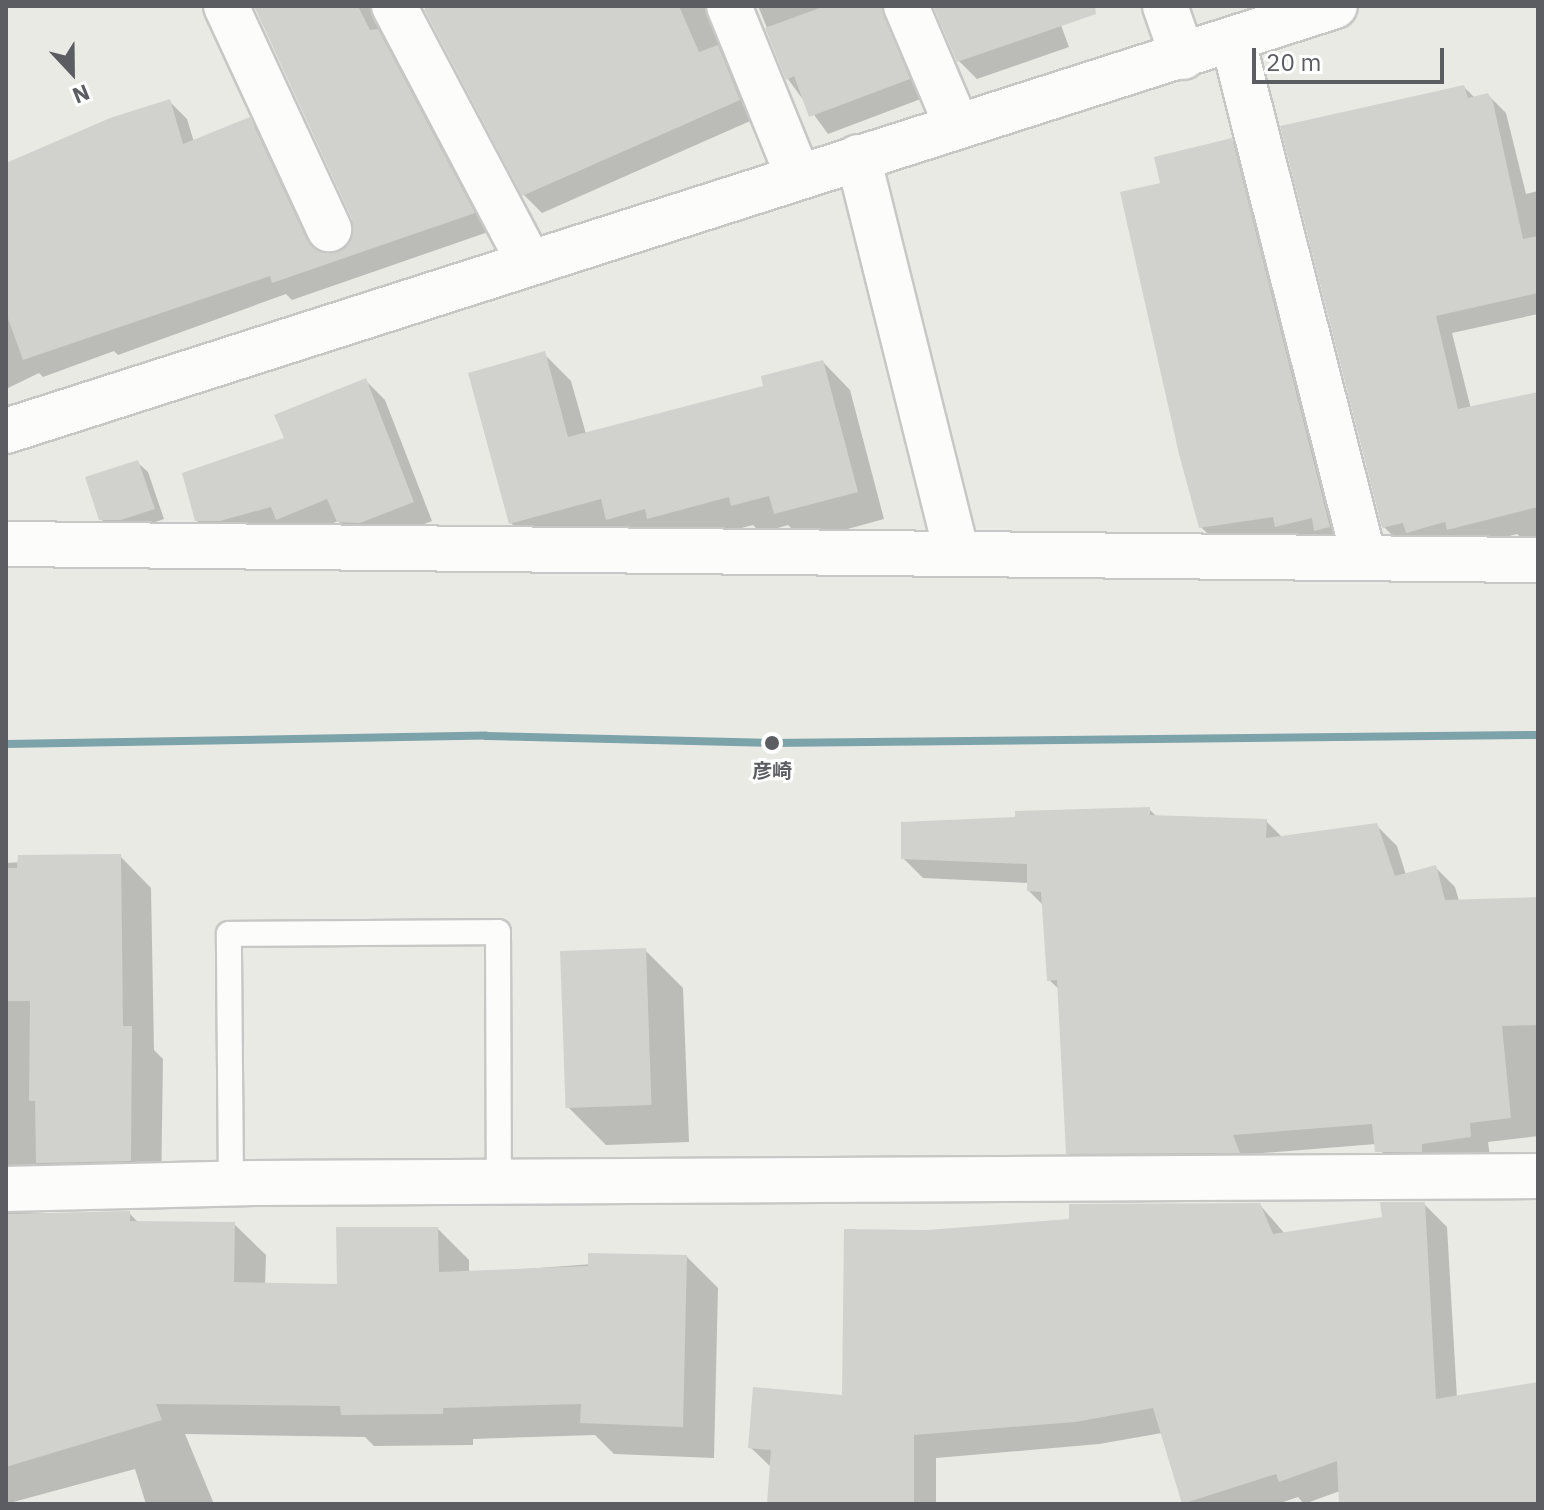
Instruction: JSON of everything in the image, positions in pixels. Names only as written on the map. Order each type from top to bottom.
[{"type":"street","points":[[226,6],[329,229]]},
{"type":"street","points":[[394,6],[529,262]]},
{"type":"street","points":[[729,6],[798,176]]},
{"type":"street","points":[[906,6],[957,126]]},
{"type":"street","points":[[1165,6],[1183,57]]},
{"type":"street","points":[[6,431],[1335,6]]},
{"type":"street","points":[[1233,41],[1364,558]]},
{"type":"street","points":[[858,157],[957,554]]},
{"type":"street","points":[[6,544],[1538,560]]},
{"type":"street","points":[[6,1189],[231,1183],[1538,1176]]},
{"type":"lane","points":[[231,1183],[229,934],[482,932],[498,932],[499,1181]]},
{"type":"building","points":[[254,6],[358,6],[370,30],[378,29],[475,213],[272,283],[270,276],[23,360],[6,313],[6,163],[110,118],[170,99],[183,144],[250,117],[307,240],[328,254],[350,243],[352,219]]},
{"type":"building","points":[[431,6],[679,6],[699,52],[718,45],[740,100],[522,196],[424,9]]},
{"type":"building","points":[[825,6],[882,6],[910,79],[809,117],[794,76],[786,80],[765,28]]},
{"type":"building","points":[[933,6],[1095,6],[1096,14],[957,62]]},
{"type":"building","points":[[1464,85],[1468,98],[1488,93],[1493,102],[1523,239],[1538,236],[1538,293],[1436,316],[1458,409],[1538,392],[1538,507],[1447,530],[1445,522],[1406,533],[1403,523],[1382,528],[1280,126]]},
{"type":"building","points":[[1232,138],[1330,527],[1314,531],[1312,518],[1275,527],[1273,517],[1199,528],[1179,454],[1120,192],[1160,183],[1154,157]]},
{"type":"building","points":[[545,351],[568,437],[763,386],[761,376],[823,360],[858,492],[774,514],[769,496],[731,506],[729,497],[647,519],[645,509],[606,520],[601,499],[509,524],[468,373]]},
{"type":"building","points":[[366,378],[414,502],[360,523],[337,522],[327,499],[276,520],[271,507],[220,521],[195,521],[182,473],[284,438],[274,415]]},
{"type":"building","points":[[138,460],[155,509],[121,520],[99,520],[85,477]]},
{"type":"building","points":[[1150,807],[1150,815],[1267,819],[1266,838],[1377,823],[1395,876],[1436,865],[1445,900],[1538,897],[1538,1025],[1502,1026],[1511,1118],[1470,1123],[1471,1137],[1422,1144],[1422,1152],[1375,1152],[1372,1124],[1233,1135],[1240,1153],[1066,1154],[1057,980],[1047,981],[1041,892],[1027,891],[1027,864],[901,859],[901,822],[1015,817],[1015,811]]},
{"type":"building","points":[[121,854],[123,1026],[132,1026],[131,1161],[36,1163],[35,1101],[29,1101],[30,1001],[6,1001],[6,868],[17,868],[18,855]]},
{"type":"building","points":[[646,948],[651,1105],[566,1108],[560,951]]},
{"type":"building","points":[[1380,1202],[1425,1202],[1436,1399],[1538,1382],[1538,1504],[1339,1504],[1337,1461],[1279,1482],[1276,1474],[1182,1504],[1153,1408],[1075,1422],[914,1435],[914,1504],[767,1504],[771,1450],[748,1448],[753,1387],[842,1395],[844,1229],[927,1230],[1069,1219],[1069,1204],[1260,1203],[1273,1234],[1382,1217]]},
{"type":"building","points":[[130,1211],[130,1221],[235,1222],[234,1282],[337,1284],[336,1227],[438,1227],[439,1272],[588,1266],[588,1253],[687,1255],[683,1427],[580,1423],[581,1404],[443,1408],[443,1414],[341,1415],[340,1406],[156,1404],[162,1420],[6,1467],[6,1214]]},
{"type":"transit line","points":[[6,744],[486,736],[769,743],[1538,735]]},
{"type":"place","name":"彦崎","points":[[772,743]]}]
